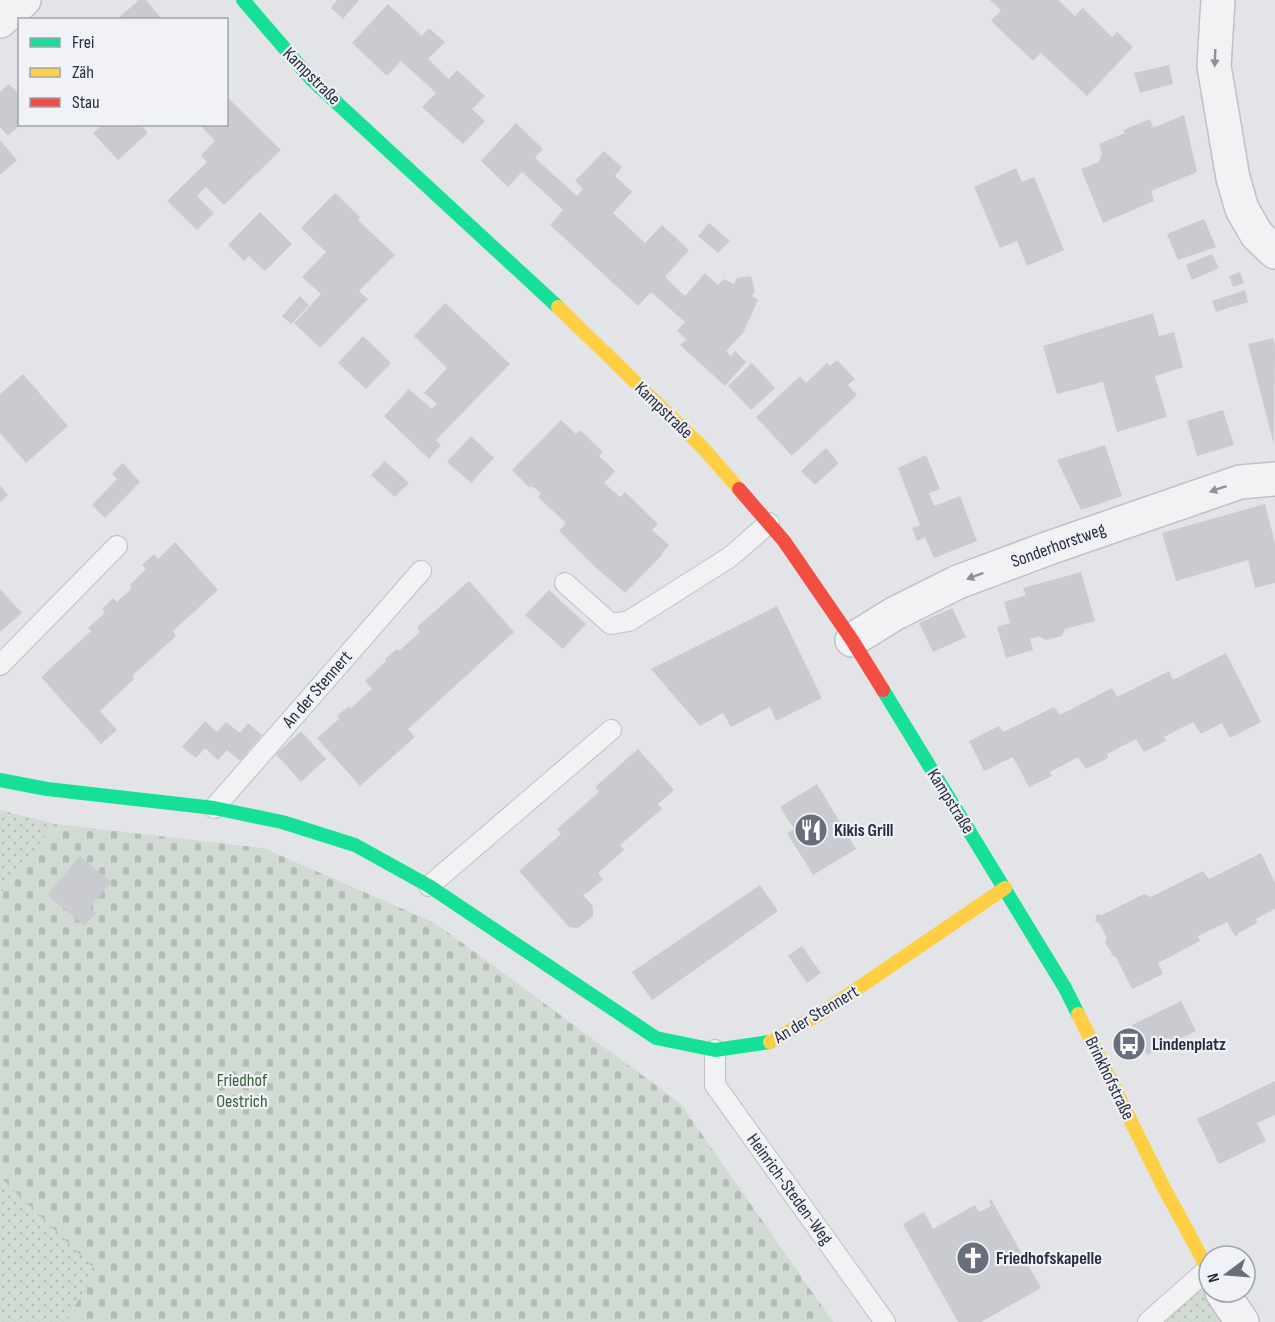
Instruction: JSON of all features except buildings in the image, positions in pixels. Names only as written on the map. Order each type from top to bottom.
[{"type":"street","points":[[0,21],[24,0]]},
{"type":"street","name":"Kampstraße","points":[[243,0],[311,79],[531,280],[703,448],[769,523],[784,541],[852,640],[1005,888]]},
{"type":"street","points":[[1218,0],[1214,66],[1233,178],[1242,209],[1257,235],[1275,252]]},
{"type":"street","name":"Sonderhorstweg","points":[[852,640],[894,614],[968,578],[1240,482],[1275,479]]},
{"type":"street","name":"An der Stennert","points":[[0,780],[47,789],[214,808],[282,822],[355,845],[429,886],[656,1038],[715,1050],[770,1042],[780,1037],[820,1014],[1005,888]]},
{"type":"street","name":"Brinkhofstraße","points":[[1005,888],[1065,988],[1164,1188],[1197,1248]]},
{"type":"street","name":"Brinkhofstraße","points":[[1230,1304],[1242,1322]]},
{"type":"lane","points":[[565,583],[611,624],[629,621],[730,557],[769,523]]},
{"type":"lane","points":[[0,665],[117,546]]},
{"type":"lane","name":"An der Stennert","points":[[214,808],[421,571]]},
{"type":"lane","points":[[429,886],[611,730]]},
{"type":"lane","name":"Heinrich-Steden-Weg","points":[[715,1050],[715,1085],[885,1322]]},
{"type":"lane","points":[[1148,1322],[1197,1288]]},
{"type":"green space","points":[[0,810],[55,824],[0,895]]},
{"type":"green space","name":"Friedhof Oestrich","points":[[55,824],[263,848],[435,923],[680,1103],[833,1322],[65,1322],[97,1271],[0,1177],[0,895]]},
{"type":"green space","points":[[0,1177],[98,1271],[65,1322],[0,1322]]},
{"type":"green space","points":[[1197,1284],[1197,1304],[1226,1304],[1237,1322],[1153,1322]]},
{"type":"traffic: fast","points":[[243,0],[311,79],[558,307]]},
{"type":"traffic: fast","points":[[883,690],[1065,988],[1078,1014]]},
{"type":"traffic: fast","points":[[0,780],[47,789],[214,808],[282,822],[355,845],[429,886],[656,1038],[715,1050],[770,1042]]},
{"type":"traffic: slow","points":[[558,307],[703,448],[739,489]]},
{"type":"traffic: slow","points":[[770,1042],[820,1014],[1005,888]]},
{"type":"traffic: slow","points":[[1078,1014],[1164,1188],[1197,1249]]},
{"type":"traffic: jam","points":[[739,489],[784,541],[852,640],[883,690]]},
{"type":"place","name":"Kikis Grill","points":[[811,830]]},
{"type":"place","name":"Lindenplatz","points":[[1129,1044]]},
{"type":"place","name":"Friedhofskapelle","points":[[973,1258]]}]
